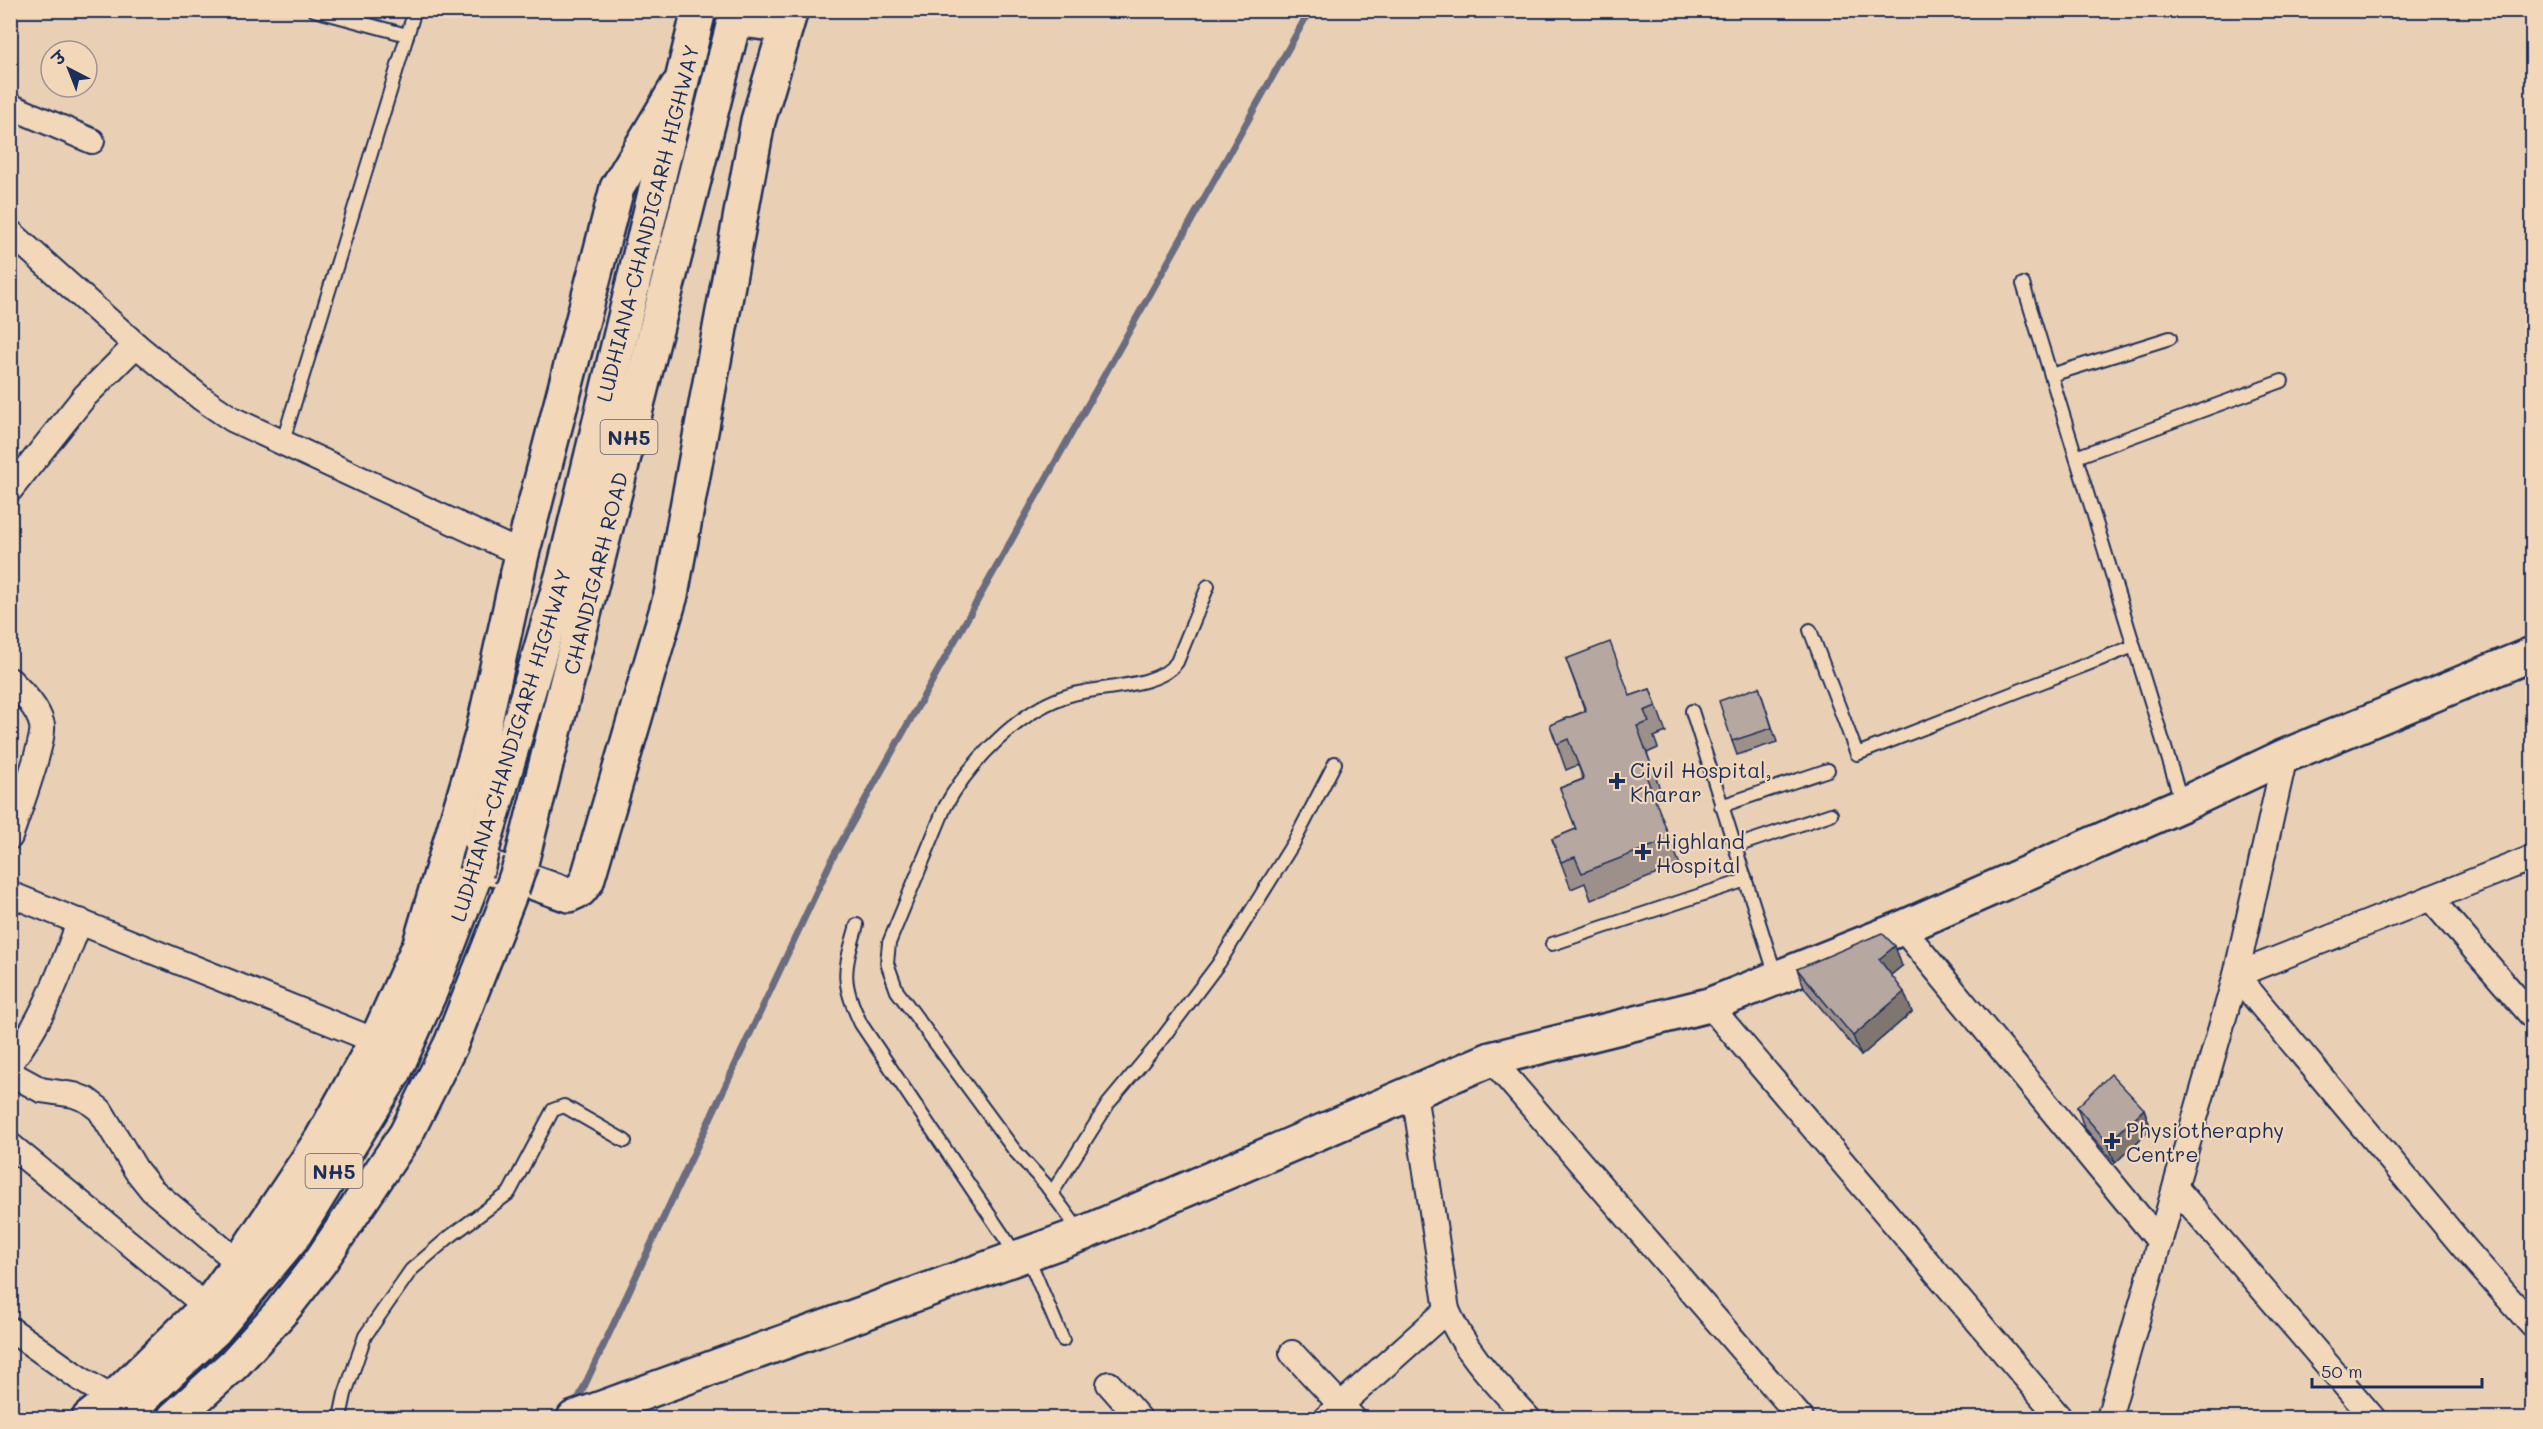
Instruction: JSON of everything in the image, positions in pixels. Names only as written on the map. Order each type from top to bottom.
[{"type":"main road","name":"LUDHIANA-CHANDIGARH HIGHWAY","points":[[106,1412],[141,1400],[215,1330],[293,1237],[395,1071],[431,990],[479,861],[564,570],[699,10]]},
{"type":"main road","points":[[447,852],[569,895],[580,890],[587,881],[670,595],[758,121],[788,18],[736,15]]},
{"type":"main road","name":"CHANDIGARH ROAD","points":[[174,1419],[234,1364],[281,1312],[320,1262],[406,1134],[451,1044],[517,876],[736,15]]},
{"type":"main road","points":[[106,1412],[207,1307],[239,1263],[321,1140],[375,1041],[420,944],[482,735],[522,554],[617,189],[682,78]]},
{"type":"main road","points":[[580,1416],[1082,1233],[1414,1094],[1491,1059],[1709,1005],[1902,928],[2183,804],[2285,756],[2532,654]]},
{"type":"street","points":[[10,106],[92,141]]},
{"type":"street","points":[[10,232],[136,345],[201,399],[232,419],[522,554]]},
{"type":"street","points":[[10,490],[86,396],[136,345]]},
{"type":"street","points":[[10,680],[38,714],[43,728],[36,760],[10,837]]},
{"type":"street","points":[[2109,1419],[2236,975],[2285,756]]},
{"type":"street","points":[[2236,975],[2532,858]]},
{"type":"street","points":[[10,894],[375,1041]]},
{"type":"street","points":[[2430,898],[2532,1016]]},
{"type":"street","points":[[10,1064],[25,1045],[50,998],[80,921]]},
{"type":"street","points":[[1902,928],[2160,1242]]},
{"type":"street","points":[[2236,975],[2466,1250],[2532,1324]]},
{"type":"street","points":[[1709,1005],[2061,1419]]},
{"type":"street","points":[[1491,1059],[1801,1419]]},
{"type":"street","points":[[10,1073],[41,1090],[74,1095],[87,1100],[100,1110],[136,1170],[152,1190],[239,1263]]},
{"type":"street","points":[[1414,1094],[1447,1310],[1457,1333],[1477,1362],[1528,1419]]},
{"type":"street","points":[[10,1145],[207,1307]]},
{"type":"street","points":[[2176,1188],[2373,1419]]},
{"type":"street","points":[[1292,1353],[1341,1414],[1447,1310]]},
{"type":"street","points":[[10,1329],[106,1412]]},
{"type":"street","points":[[1109,1384],[1140,1419]]},
{"type":"lane","points":[[314,10],[407,35]]},
{"type":"lane","points":[[282,444],[415,10]]},
{"type":"lane","points":[[2023,284],[2183,804]]},
{"type":"lane","points":[[2051,375],[2170,338]]},
{"type":"lane","points":[[2076,457],[2282,381]]},
{"type":"lane","points":[[1082,1233],[1052,1193],[1015,1151],[897,990],[887,963],[889,943],[945,807],[955,789],[984,752],[1033,713],[1053,701],[1092,690],[1142,681],[1171,671],[1177,662],[1208,586]]},
{"type":"lane","points":[[1810,630],[1857,754],[2134,646]]},
{"type":"lane","points":[[1692,711],[1777,977]]},
{"type":"lane","points":[[1052,1193],[1108,1104],[1158,1044],[1220,963],[1294,842],[1335,764]]},
{"type":"lane","points":[[1721,806],[1828,770]]},
{"type":"lane","points":[[1736,846],[1831,814]]},
{"type":"lane","points":[[1552,944],[1746,880]]},
{"type":"lane","points":[[857,925],[844,975],[851,1004],[861,1024],[1022,1255],[1063,1340]]},
{"type":"lane","points":[[340,1419],[345,1394],[365,1336],[411,1270],[448,1238],[509,1193],[553,1110],[564,1106],[625,1141]]},
{"type":"building","points":[[1610,642],[1630,696],[1650,689],[1656,706],[1644,711],[1649,722],[1637,726],[1653,770],[1645,773],[1670,839],[1582,873],[1575,857],[1561,862],[1552,839],[1576,829],[1560,788],[1584,779],[1568,739],[1557,744],[1550,725],[1586,711],[1566,659]]},
{"type":"building","points":[[1759,687],[1772,728],[1732,741],[1719,701]]},
{"type":"building","points":[[1882,933],[1895,946],[1879,959],[1904,992],[1853,1036],[1797,969]]},
{"type":"building","points":[[2111,1074],[2144,1109],[2108,1143],[2077,1107]]},
{"type":"waterway","points":[[575,1406],[833,857],[1310,10]]},
{"type":"place","name":"Civil Hospital, Kharar","points":[[1617,781]]},
{"type":"place","name":"Highland Hospital","points":[[1643,852]]},
{"type":"place","name":"Physiotheraphy Centre","points":[[2112,1141]]}]
